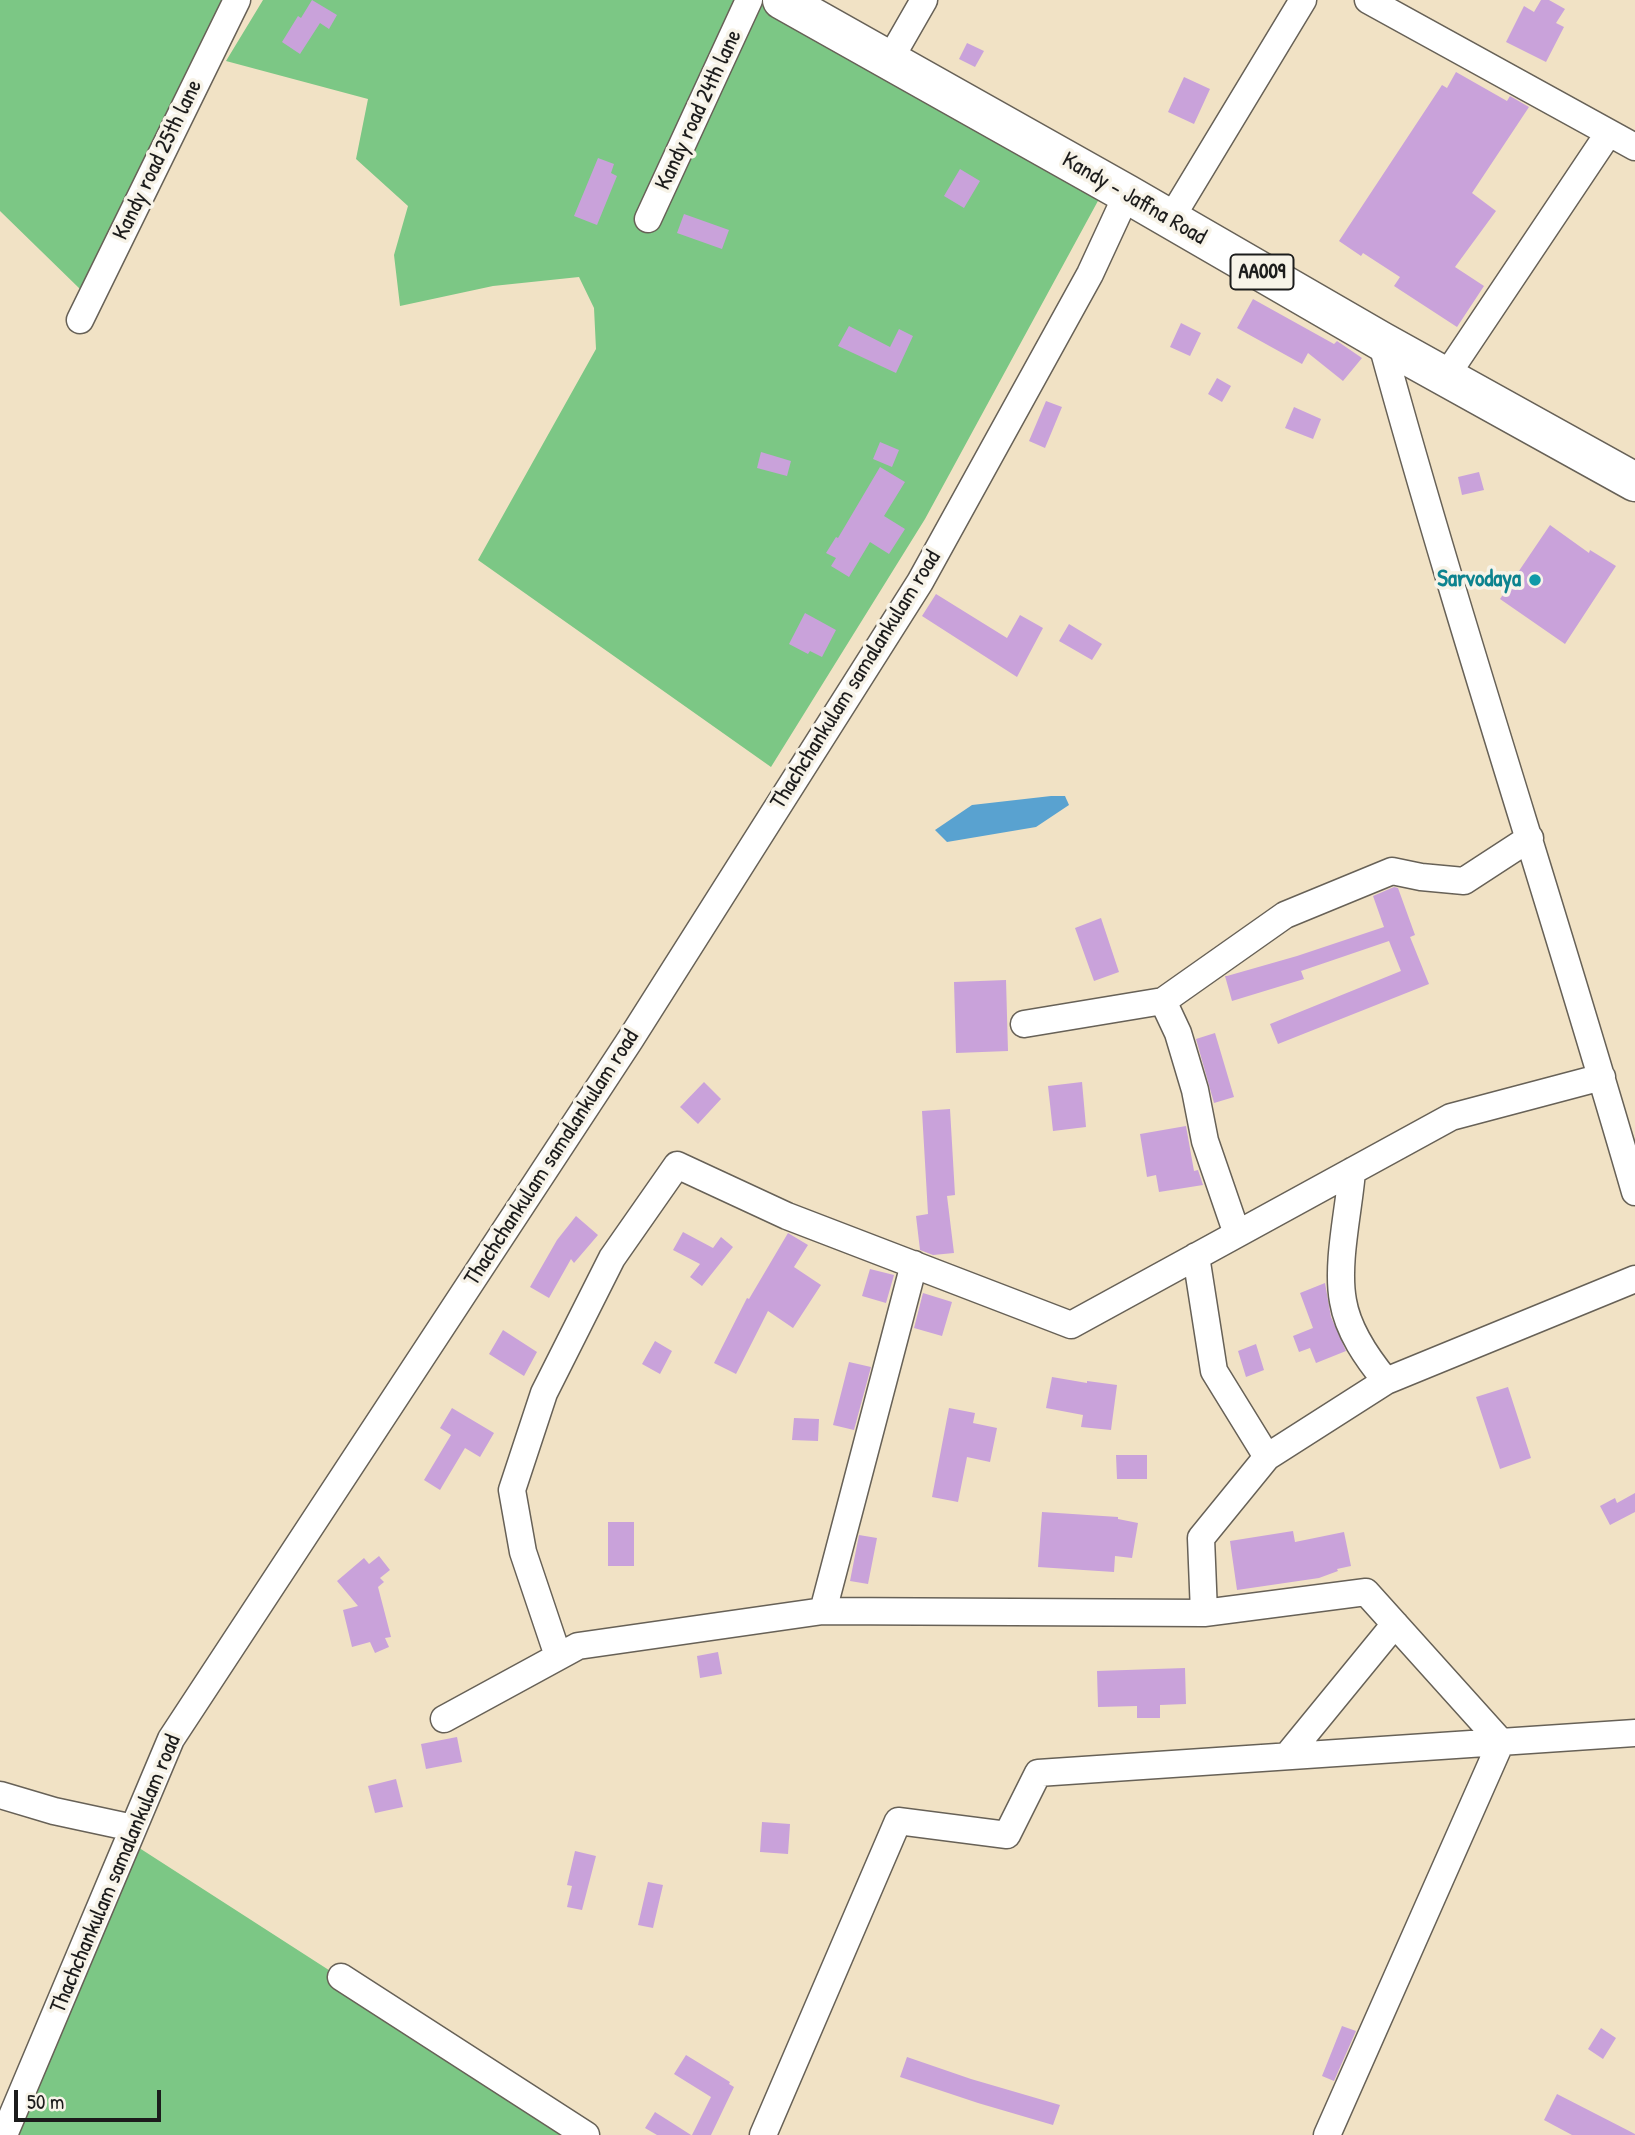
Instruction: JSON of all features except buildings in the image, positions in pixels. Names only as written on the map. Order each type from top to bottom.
[{"type":"highway","name":"AA009","points":[[782,0],[889,61]]},
{"type":"highway","name":"Kandy - Jaffna Road","points":[[889,61],[1635,482]]},
{"type":"street","name":"Kandy road 25th lane","points":[[80,320],[237,0]]},
{"type":"street","name":"Kandy road 24th lane","points":[[648,219],[749,0]]},
{"type":"street","points":[[889,61],[924,0]]},
{"type":"street","points":[[1170,220],[1303,0]]},
{"type":"street","points":[[1368,0],[1635,147]]},
{"type":"street","points":[[1446,376],[1608,134]]},
{"type":"street","name":"Thachchankulam samalankulam road","points":[[4,2135],[171,1739],[630,1040],[920,582],[1090,274],[1127,194]]},
{"type":"street","points":[[1381,341],[1409,444],[1635,1192]]},
{"type":"street","points":[[1024,1024],[1163,1001],[1285,915],[1392,871],[1464,881],[1530,838]]},
{"type":"street","points":[[1163,1001],[1178,1033],[1195,1090],[1205,1141],[1237,1234]]},
{"type":"street","points":[[558,1656],[523,1552],[512,1490],[544,1392],[612,1258],[677,1165],[787,1216],[1072,1325],[1451,1117],[1602,1077]]},
{"type":"street","points":[[1352,1171],[1341,1281],[1343,1303],[1368,1360],[1386,1381]]},
{"type":"street","points":[[1196,1256],[1214,1371],[1267,1457]]},
{"type":"street","points":[[823,1611],[914,1264]]},
{"type":"street","points":[[1204,1613],[1202,1538],[1267,1457],[1386,1381],[1635,1279]]},
{"type":"street","points":[[444,1719],[578,1646],[823,1611],[1204,1613],[1366,1592],[1501,1742]]},
{"type":"street","points":[[1287,1756],[1395,1624]]},
{"type":"street","points":[[763,2135],[898,1821],[1007,1835],[1038,1773],[1635,1733]]},
{"type":"street","points":[[1327,2135],[1501,1742]]},
{"type":"street","points":[[0,1795],[54,1811],[133,1828]]},
{"type":"street","points":[[341,1977],[586,2135]]},
{"type":"green space","points":[[0,0],[226,0],[80,289],[0,211]]},
{"type":"green space","points":[[263,0],[753,0],[1099,199],[925,519],[771,767],[478,560],[596,349],[594,308],[579,277],[493,286],[400,306],[394,255],[408,206],[356,159],[368,99],[226,61]]},
{"type":"green space","points":[[130,1842],[585,2135],[11,2135]]},
{"type":"water","points":[[1065,796],[1069,805],[1036,827],[947,842],[935,830],[972,805]]},
{"type":"place","name":"Sarvodaya","points":[[1535,580]]}]
